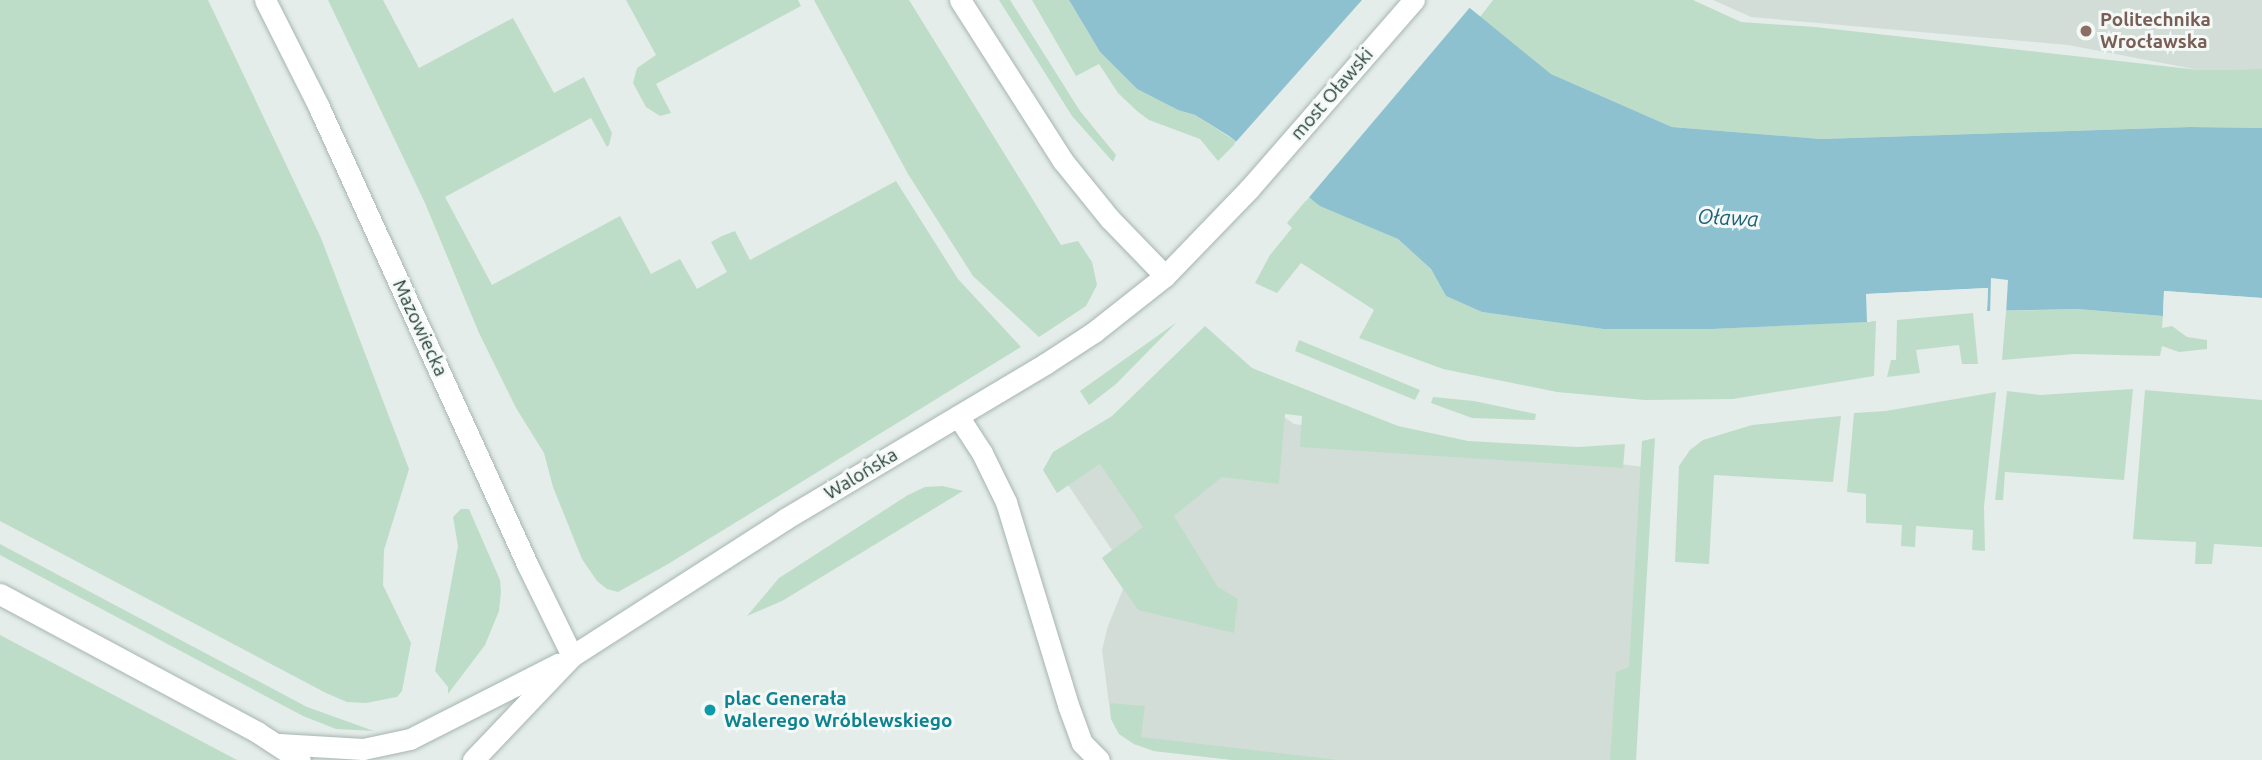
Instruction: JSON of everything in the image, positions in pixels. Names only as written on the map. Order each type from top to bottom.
[{"type":"street","name":"Mazowiecka","points":[[265,0],[318,105],[528,566],[572,656]]},
{"type":"street","points":[[960,0],[1063,161],[1110,219],[1165,276]]},
{"type":"street","name":"most Oławski","points":[[1249,189],[1414,0]]},
{"type":"street","name":"Walońska","points":[[473,760],[572,656],[785,519],[1094,332],[1165,276],[1249,189]]},
{"type":"street","points":[[958,416],[982,453],[1006,502],[1068,705],[1082,743],[1099,760]]},
{"type":"street","points":[[0,594],[279,744],[300,760]]},
{"type":"street","points":[[279,744],[363,749],[410,739],[572,656]]},
{"type":"shaded area","name":"Politechnika Wrocławska","points":[[1713,0],[2262,0],[2262,69],[2199,70],[2068,45],[1751,17]]},
{"type":"shaded area","points":[[1193,352],[1294,424],[1652,468],[1630,760],[1233,760],[1154,751],[1134,744],[1119,734],[1111,719],[1102,650],[1108,626],[1123,589],[1102,558],[1112,550],[1068,485],[1057,493]]},
{"type":"green space","points":[[0,0],[208,0],[321,238],[409,469],[384,550],[383,585],[411,643],[402,691],[397,697],[366,703],[347,702],[326,693],[0,521]]},
{"type":"green space","points":[[328,0],[383,0],[419,68],[513,18],[554,93],[584,77],[612,133],[607,147],[591,118],[445,197],[492,285],[620,216],[651,274],[680,259],[697,289],[727,272],[711,242],[722,236],[735,231],[750,260],[896,181],[958,279],[1021,347],[668,564],[618,592],[607,589],[597,581],[582,559],[553,487],[544,453],[516,408],[479,333],[425,203]]},
{"type":"green space","points":[[626,0],[798,0],[801,6],[656,84],[671,113],[660,116],[646,107],[633,83],[637,68],[656,55]]},
{"type":"green space","points":[[814,0],[909,0],[1061,245],[1078,241],[1092,262],[1097,285],[1086,306],[1039,337],[973,276],[908,174]]},
{"type":"green space","points":[[999,0],[1010,0],[1080,111],[1116,155],[1113,162],[1072,116]]},
{"type":"green space","points":[[1032,0],[1069,0],[1100,52],[1137,89],[1178,110],[1195,115],[1237,142],[1218,161],[1200,139],[1149,120],[1137,111],[1118,93],[1099,64],[1076,76]]},
{"type":"green space","points":[[1493,0],[1693,0],[1741,22],[1815,27],[2199,70],[2262,69],[2262,128],[2190,127],[1821,139],[1672,127],[1551,74],[1480,17]]},
{"type":"green space","points":[[1308,198],[1398,239],[1431,269],[1446,296],[1482,312],[1603,329],[1712,329],[1876,321],[1874,376],[1733,399],[1645,400],[1557,392],[1443,369],[1359,338],[1374,310],[1301,263],[1277,293],[1255,283],[1270,255],[1292,228],[1287,223]]},
{"type":"green space","points":[[2077,309],[2163,316],[2162,328],[2172,326],[2187,337],[2207,340],[2207,349],[2179,352],[2162,346],[2160,356],[2075,354],[2002,360],[2006,311]]},
{"type":"green space","points":[[1973,313],[1978,364],[1962,364],[1959,345],[1916,350],[1920,373],[1887,377],[1891,360],[1896,360],[1897,320]]},
{"type":"green space","points":[[1177,322],[1116,384],[1089,405],[1080,391]]},
{"type":"green space","points":[[1205,326],[1252,368],[1398,426],[1468,441],[1578,447],[1625,444],[1623,468],[1300,447],[1302,416],[1285,414],[1279,484],[1222,477],[1174,516],[1218,587],[1238,599],[1234,633],[1138,610],[1102,558],[1143,527],[1100,464],[1057,493],[1043,470],[1053,452],[1112,416]]},
{"type":"green space","points":[[1299,340],[1420,390],[1415,400],[1295,351]]},
{"type":"green space","points":[[2133,389],[2124,480],[2005,472],[2003,500],[1995,500],[2007,391],[2040,395]]},
{"type":"green space","points":[[2145,390],[2262,400],[2262,547],[2214,544],[2212,564],[2195,564],[2196,542],[2133,539]]},
{"type":"green space","points":[[1996,392],[1984,507],[1985,551],[1972,550],[1973,530],[1916,526],[1915,547],[1901,546],[1902,525],[1866,523],[1866,494],[1847,492],[1854,413],[1886,411]]},
{"type":"green space","points":[[1433,397],[1474,401],[1536,414],[1535,420],[1472,418],[1431,403]]},
{"type":"green space","points":[[1841,416],[1833,482],[1714,475],[1709,564],[1675,562],[1679,466],[1690,450],[1703,440],[1752,425]]},
{"type":"green space","points":[[1655,438],[1636,760],[1610,760],[1616,672],[1629,667],[1642,441]]},
{"type":"green space","points":[[943,486],[963,491],[782,601],[747,616],[779,578],[908,495],[925,487]]},
{"type":"green space","points":[[461,509],[469,509],[500,580],[501,592],[499,611],[485,645],[448,694],[448,687],[435,671],[458,546],[453,517]]},
{"type":"green space","points":[[0,544],[307,707],[374,731],[336,729],[303,716],[0,555]]},
{"type":"green space","points":[[0,635],[237,760],[0,760]]},
{"type":"green space","points":[[1110,703],[1145,706],[1141,737],[1338,760],[1233,760],[1154,751],[1134,744],[1119,734],[1111,719]]},
{"type":"water","name":"Oława","points":[[1069,0],[1460,0],[1551,74],[1672,127],[1821,139],[2190,127],[2262,128],[2262,298],[2164,291],[2163,316],[2077,309],[1987,311],[1988,288],[1867,294],[1867,322],[1712,329],[1603,329],[1482,312],[1446,296],[1431,269],[1398,239],[1320,206],[1229,136],[1195,115],[1178,110],[1137,89],[1100,52]]},
{"type":"pier","points":[[1362,0],[1465,0],[1472,5],[1306,201],[1234,144]]},
{"type":"pier","points":[[1991,278],[2008,280],[2006,314],[1990,315]]},
{"type":"pier","points":[[1988,288],[1987,311],[1983,312],[1985,291],[1870,297],[1871,322],[1867,322],[1866,294]]},
{"type":"pier","points":[[2164,291],[2262,298],[2262,302],[2167,295],[2167,317],[2163,316]]},
{"type":"place","name":"Politechnika Wrocławska","points":[[2086,31]]},
{"type":"place","name":"plac Generała Walerego Wróblewskiego","points":[[710,710]]}]
